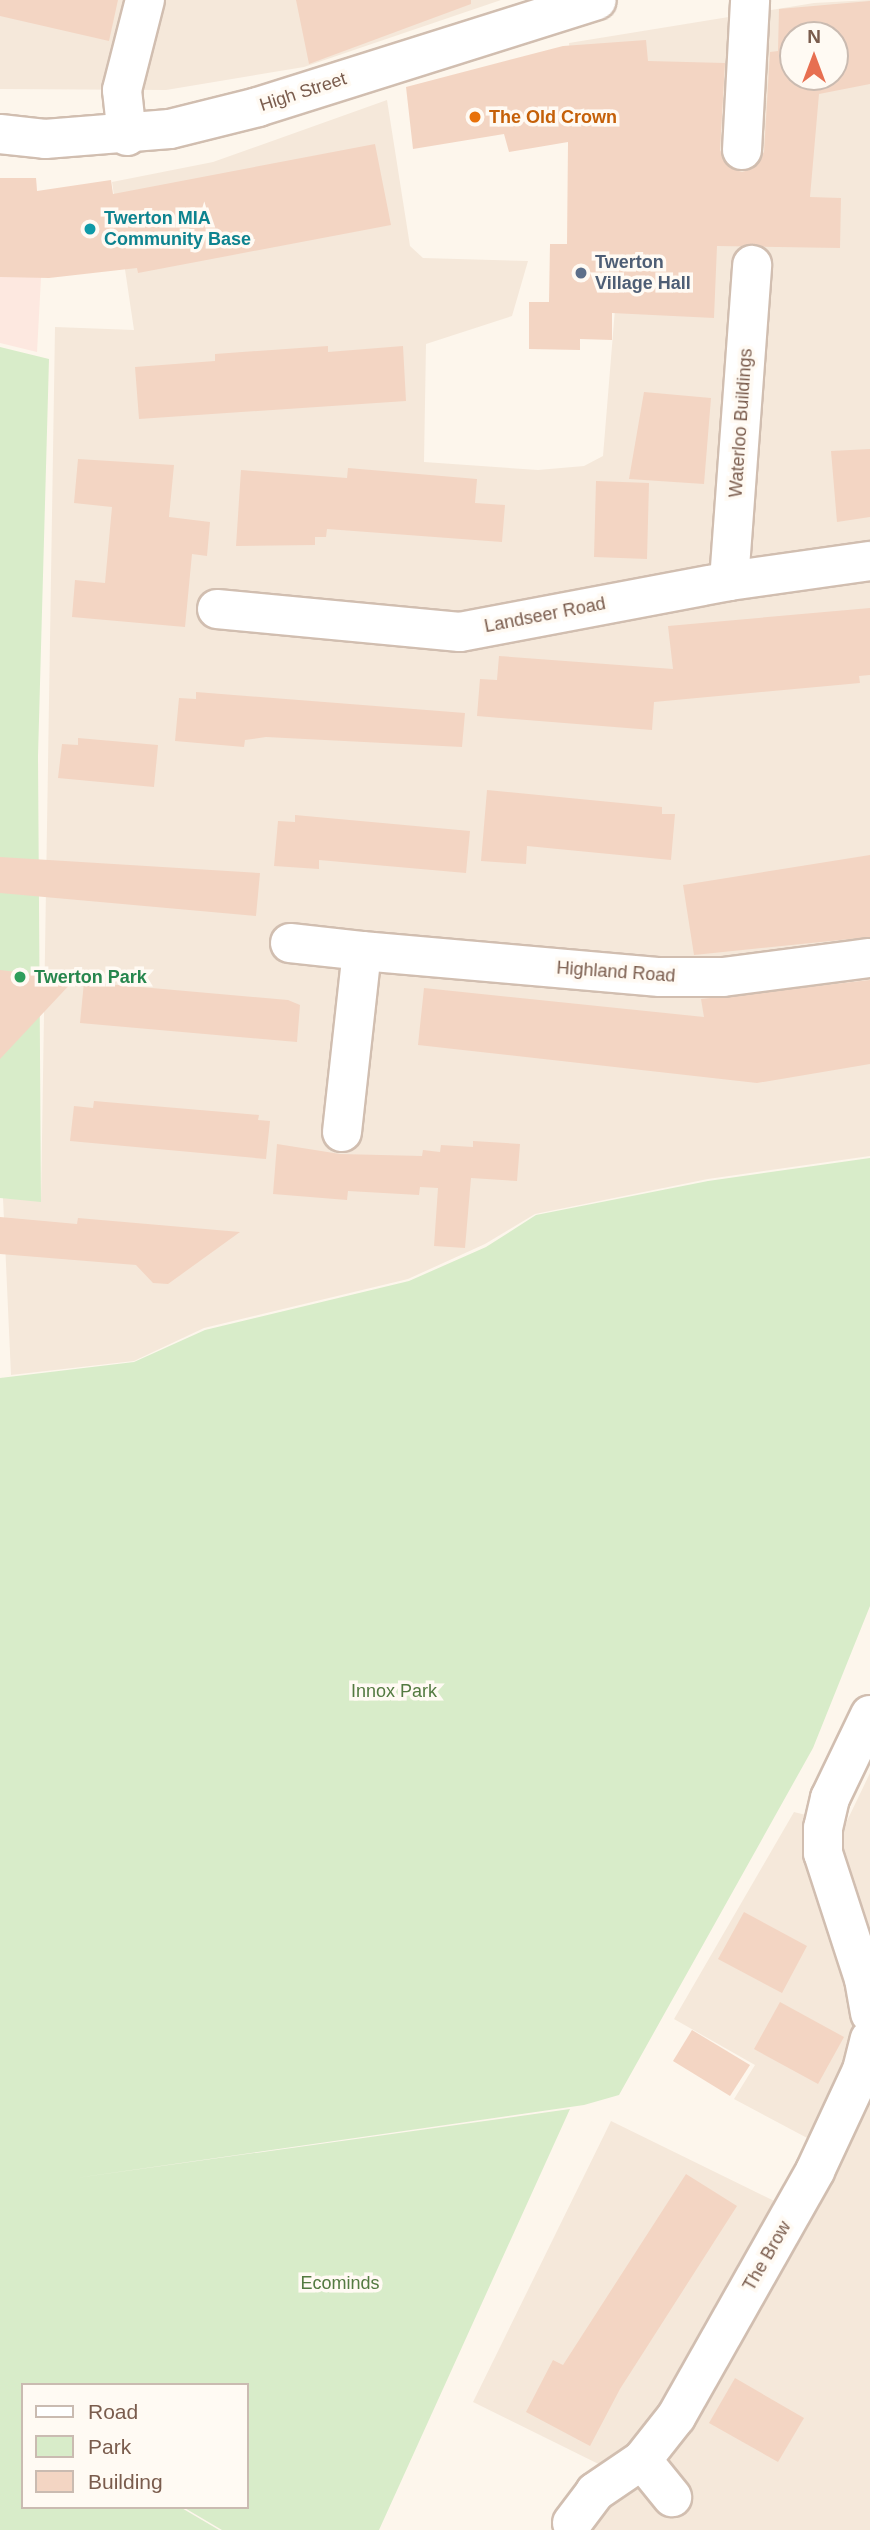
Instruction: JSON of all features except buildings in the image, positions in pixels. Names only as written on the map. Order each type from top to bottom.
[{"type":"street","points":[[127,136],[122,90],[145,0]]},
{"type":"street","name":"High Street","points":[[0,134],[45,139],[127,136],[258,107],[557,4],[597,0]]},
{"type":"street","points":[[742,150],[750,0]]},
{"type":"street","name":"Waterloo Buildings","points":[[729,581],[752,265]]},
{"type":"street","name":"Landseer Road","points":[[218,609],[460,632],[729,581],[870,561]]},
{"type":"street","name":"Highland Road","points":[[290,943],[660,977],[723,977],[870,958]]},
{"type":"street","points":[[342,1132],[362,951]]},
{"type":"street","points":[[870,1715],[830,1798],[823,1828],[824,1853],[864,1979],[870,2012]]},
{"type":"street","name":"The Brow","points":[[572,2523],[595,2492],[642,2460],[676,2417],[816,2171],[862,2070],[870,2039]]},
{"type":"street","points":[[642,2460],[671,2497]]},
{"type":"shaded area","points":[[0,0],[501,0],[304,67],[166,90],[0,89]]},
{"type":"shaded area","points":[[870,0],[870,1156],[708,1179],[535,1214],[485,1244],[408,1279],[204,1328],[134,1361],[11,1375],[3,1198],[41,1201],[55,327],[134,330],[112,182],[213,162],[387,100],[410,246],[423,258],[528,261],[512,316],[426,344],[424,462],[538,470],[584,466],[603,456],[615,309],[577,139],[569,43],[814,3]]},
{"type":"shaded area","points":[[0,178],[36,178],[41,278],[37,352],[0,343]]},
{"type":"shaded area","points":[[870,1773],[870,2530],[593,2530],[605,2503],[637,2483],[473,2402],[611,2121],[809,2218],[843,2157],[734,2099],[755,2065],[674,2019],[794,1812],[845,1825]]},
{"type":"green space","name":"Twerton Park","points":[[0,347],[49,359],[38,756],[41,1202],[0,1198]]},
{"type":"green space","name":"Innox Park","points":[[870,1158],[870,1606],[813,1748],[619,2095],[584,2105],[69,2179],[570,2109],[379,2530],[222,2530],[186,2509],[248,2509],[248,2383],[21,2383],[21,2509],[183,2509],[219,2530],[0,2530],[0,1378],[134,1362],[205,1330],[409,1281],[486,1247],[536,1215],[708,1181]]},
{"type":"place","name":"The Old Crown","points":[[475,117]]},
{"type":"place","name":"Twerton MIA Community Base","points":[[90,229]]},
{"type":"place","name":"Twerton Village Hall","points":[[581,273]]},
{"type":"place","name":"Twerton Park","points":[[20,977]]},
{"type":"park label","name":"Ecominds","points":[[340,2283]]}]
